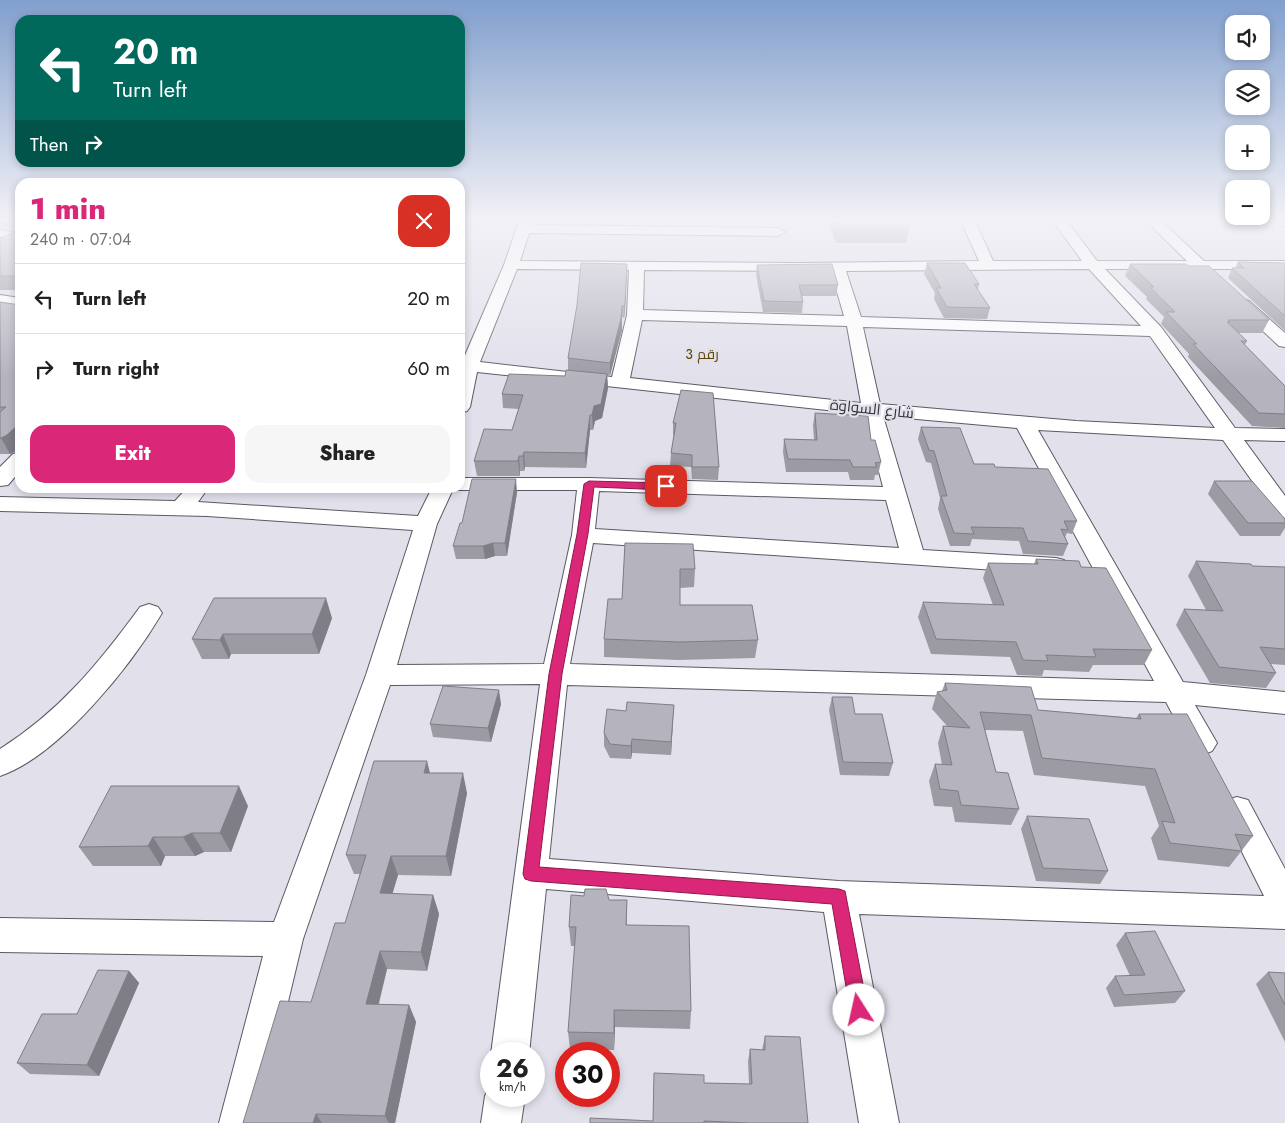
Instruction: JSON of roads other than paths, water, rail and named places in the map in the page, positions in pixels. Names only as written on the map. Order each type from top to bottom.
[{"type":"street","points":[[465,364],[507,273]]},
{"type":"street","points":[[620,382],[635,315],[638,273]]},
{"type":"street","points":[[839,273],[854,322],[872,410],[913,557]]},
{"type":"street","points":[[1102,273],[1155,331],[1285,511]]},
{"type":"street","points":[[1210,273],[1215,278]]},
{"type":"street","points":[[1229,291],[1285,342]]},
{"type":"street","points":[[0,300],[15,302]]},
{"type":"street","points":[[635,315],[1155,331]]},
{"type":"street","name":"شارع السواوة","points":[[465,366],[872,410],[1024,423],[1229,435],[1285,435]]},
{"type":"street","points":[[1024,423],[1107,569],[1212,762]]},
{"type":"street","points":[[0,480],[15,464]]},
{"type":"street","points":[[465,484],[589,484],[894,494]]},
{"type":"street","points":[[511,1042],[555,674],[582,534],[589,484]]},
{"type":"street","points":[[181,508],[194,493]]},
{"type":"street","points":[[239,1123],[285,939],[380,675],[426,524],[440,493]]},
{"type":"street","points":[[0,504],[181,508],[426,524]]},
{"type":"street","points":[[582,534],[1107,569]]},
{"type":"street","points":[[0,764],[54,726],[95,684],[149,613]]},
{"type":"street","points":[[380,675],[555,674],[1175,692],[1285,703]]},
{"type":"street","points":[[1226,789],[1285,902]]},
{"type":"street","points":[[531,874],[839,897],[1285,914]]},
{"type":"street","points":[[839,897],[878,1123]]},
{"type":"street","points":[[0,935],[285,939]]},
{"type":"street","points":[[502,1123],[504,1107]]},
{"type":"district","name":"رقم 3","points":[[702,354]]}]
